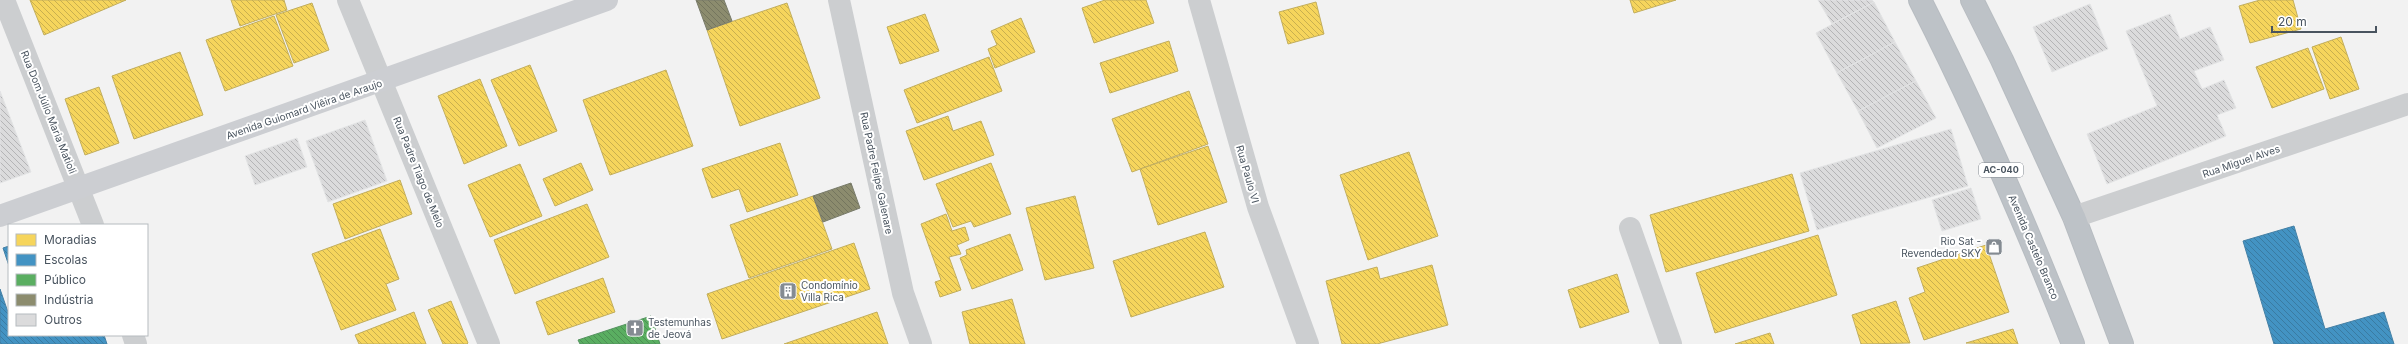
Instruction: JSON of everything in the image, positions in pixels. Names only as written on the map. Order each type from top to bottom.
[{"type":"highway","name":"Avenida Castelo Branco","points":[[1920,0],[1960,79],[2028,230],[2073,344]]},
{"type":"highway","points":[[1972,0],[2002,60],[2074,217],[2122,344]]},
{"type":"street","name":"Rua Dom Júlio Maria Matioli","points":[[4,0],[79,186],[93,224]]},
{"type":"street","name":"Rua Padre Tiago de Melo","points":[[348,0],[489,344]]},
{"type":"street","name":"Avenida Guiomard Viêira de Araujo","points":[[0,216],[79,186],[382,82],[608,0]]},
{"type":"street","name":"Rua Padre Felipe Galenare","points":[[839,0],[903,293],[921,344]]},
{"type":"street","name":"Rua Paulo VI","points":[[1199,0],[1258,207],[1308,344]]},
{"type":"street","name":"Rua Miguel Alves","points":[[2074,217],[2408,104]]},
{"type":"street","points":[[1630,228],[1671,344]]},
{"type":"building: Moradias","points":[[30,0],[126,0],[44,35]]},
{"type":"building: Moradias","points":[[231,0],[284,0],[287,10],[240,26]]},
{"type":"building: Moradias","points":[[1105,0],[1146,0],[1154,23],[1094,43],[1082,8]]},
{"type":"building: Moradias","points":[[1630,0],[1676,0],[1634,13]]},
{"type":"building: Moradias","points":[[2260,0],[2293,0],[2301,29],[2250,43],[2239,6]]},
{"type":"building: Moradias","points":[[1316,2],[1324,34],[1288,44],[1279,12]]},
{"type":"building: Moradias","points":[[312,3],[329,50],[294,63],[276,15]]},
{"type":"building: Moradias","points":[[787,3],[820,98],[740,126],[707,30]]},
{"type":"building: Moradias","points":[[925,14],[939,51],[900,64],[887,27]]},
{"type":"building: Moradias","points":[[274,16],[293,66],[225,91],[206,40]]},
{"type":"building: Moradias","points":[[1021,18],[1035,52],[995,68],[988,49],[997,45],[991,31]]},
{"type":"building: Moradias","points":[[2341,37],[2359,89],[2330,99],[2312,47]]},
{"type":"building: Moradias","points":[[1169,41],[1178,71],[1110,93],[1100,63]]},
{"type":"building: Moradias","points":[[2308,48],[2324,89],[2272,108],[2256,67]]},
{"type":"building: Moradias","points":[[180,52],[203,115],[134,139],[112,76]]},
{"type":"building: Moradias","points":[[989,57],[1002,91],[917,123],[904,90]]},
{"type":"building: Moradias","points":[[530,65],[557,131],[519,146],[491,80]]},
{"type":"building: Moradias","points":[[666,70],[693,146],[610,175],[583,100]]},
{"type":"building: Moradias","points":[[480,79],[507,146],[464,164],[438,96]]},
{"type":"building: Moradias","points":[[99,87],[119,143],[85,155],[65,99]]},
{"type":"building: Moradias","points":[[1189,91],[1208,144],[1132,172],[1112,119]]},
{"type":"building: Moradias","points":[[948,116],[953,131],[981,121],[994,155],[924,180],[906,131]]},
{"type":"building: Moradias","points":[[780,143],[798,195],[747,212],[739,189],[712,198],[702,169]]},
{"type":"building: Moradias","points":[[1208,146],[1227,202],[1158,225],[1140,169]]},
{"type":"building: Moradias","points":[[1409,152],[1438,236],[1368,260],[1340,175]]},
{"type":"building: Moradias","points":[[581,163],[593,190],[555,206],[543,179]]},
{"type":"building: Moradias","points":[[991,163],[1011,214],[974,227],[971,221],[953,227],[936,184]]},
{"type":"building: Moradias","points":[[520,164],[542,216],[490,237],[468,185]]},
{"type":"building: Moradias","points":[[1792,174],[1809,231],[1666,272],[1650,215]]},
{"type":"building: Moradias","points":[[400,180],[412,214],[345,239],[333,204]]},
{"type":"building: Moradias","points":[[813,196],[832,249],[749,278],[730,225]]},
{"type":"building: Moradias","points":[[1075,196],[1094,268],[1045,280],[1026,208]]},
{"type":"building: Moradias","points":[[587,204],[609,257],[515,294],[494,240]]},
{"type":"building: Moradias","points":[[946,214],[952,231],[965,227],[969,240],[957,245],[961,254],[949,257],[961,290],[940,297],[935,282],[941,280],[921,224]]},
{"type":"building: Moradias","points":[[380,229],[399,279],[386,284],[396,310],[341,330],[312,254]]},
{"type":"building: Moradias","points":[[1205,232],[1224,287],[1131,317],[1113,261]]},
{"type":"building: Moradias","points":[[1010,234],[1023,270],[972,289],[960,258],[967,255],[966,250]]},
{"type":"building: Moradias","points":[[1818,235],[1837,295],[1715,333],[1696,273]]},
{"type":"building: Moradias","name":"Condomínio Villa Rica","points":[[854,243],[870,289],[722,339],[707,294]]},
{"type":"building: Moradias","points":[[1986,245],[2009,312],[1924,340],[1909,298],[1925,292],[1917,268]]},
{"type":"building: Moradias","points":[[1432,265],[1448,325],[1377,344],[1342,344],[1326,281],[1377,267],[1380,279]]},
{"type":"building: Moradias","points":[[1617,274],[1629,312],[1580,328],[1568,290]]},
{"type":"building: Moradias","points":[[603,278],[615,312],[548,335],[536,302]]},
{"type":"building: Moradias","points":[[1012,299],[1025,344],[970,344],[962,312]]},
{"type":"building: Moradias","points":[[451,301],[468,343],[467,344],[443,344],[428,310]]},
{"type":"building: Moradias","points":[[1896,301],[1910,343],[1861,344],[1852,315]]},
{"type":"building: Moradias","points":[[414,312],[426,344],[359,344],[355,335]]},
{"type":"building: Moradias","name":"Condomínio Villa Rica","points":[[877,312],[888,344],[784,344]]},
{"type":"building: Moradias","points":[[2013,329],[2018,344],[1966,343]]},
{"type":"building: Moradias","points":[[1770,333],[1774,344],[1735,344]]},
{"type":"building: Escolas","points":[[2294,226],[2325,329],[2384,312],[2394,344],[2274,344],[2243,241]]},
{"type":"building: Escolas","points":[[8,246],[8,263],[3,248]]},
{"type":"building: Escolas","points":[[0,289],[8,312],[8,336],[104,336],[107,344],[0,344]]},
{"type":"building: Público","name":"Testemunhas de Jeová","points":[[651,316],[660,344],[580,344],[578,340]]},
{"type":"building: Indústria","points":[[696,0],[724,0],[732,21],[707,30]]},
{"type":"building: Indústria","points":[[851,183],[860,208],[823,222],[813,196]]},
{"type":"building: Outros","points":[[1818,0],[1872,0],[1874,2],[1832,24]]},
{"type":"building: Outros","points":[[1874,2],[1895,42],[1837,73],[1816,33]]},
{"type":"building: Outros","points":[[2090,4],[2108,49],[2052,72],[2033,27]]},
{"type":"building: Outros","points":[[2170,14],[2180,39],[2210,27],[2224,60],[2194,71],[2202,89],[2224,80],[2236,108],[2217,115],[2226,136],[2107,184],[2087,134],[2157,106],[2126,31]]},
{"type":"building: Outros","points":[[1895,42],[1916,81],[1858,111],[1837,73]]},
{"type":"building: Outros","points":[[1916,81],[1936,118],[1877,148],[1858,111]]},
{"type":"building: Outros","points":[[0,91],[31,172],[0,183]]},
{"type":"building: Outros","points":[[365,120],[387,181],[328,202],[306,141]]},
{"type":"building: Outros","points":[[1951,129],[1968,186],[1817,230],[1800,173]]},
{"type":"building: Outros","points":[[297,138],[307,167],[255,185],[245,156]]},
{"type":"building: Outros","points":[[1971,188],[1981,219],[1942,231],[1932,200]]},
{"type":"place","name":"Rio Sat - Revendedor SKY","points":[[1994,247]]},
{"type":"place","name":"Condomínio Villa Rica","points":[[788,291]]},
{"type":"place","name":"Testemunhas de Jeová","points":[[635,328]]}]
